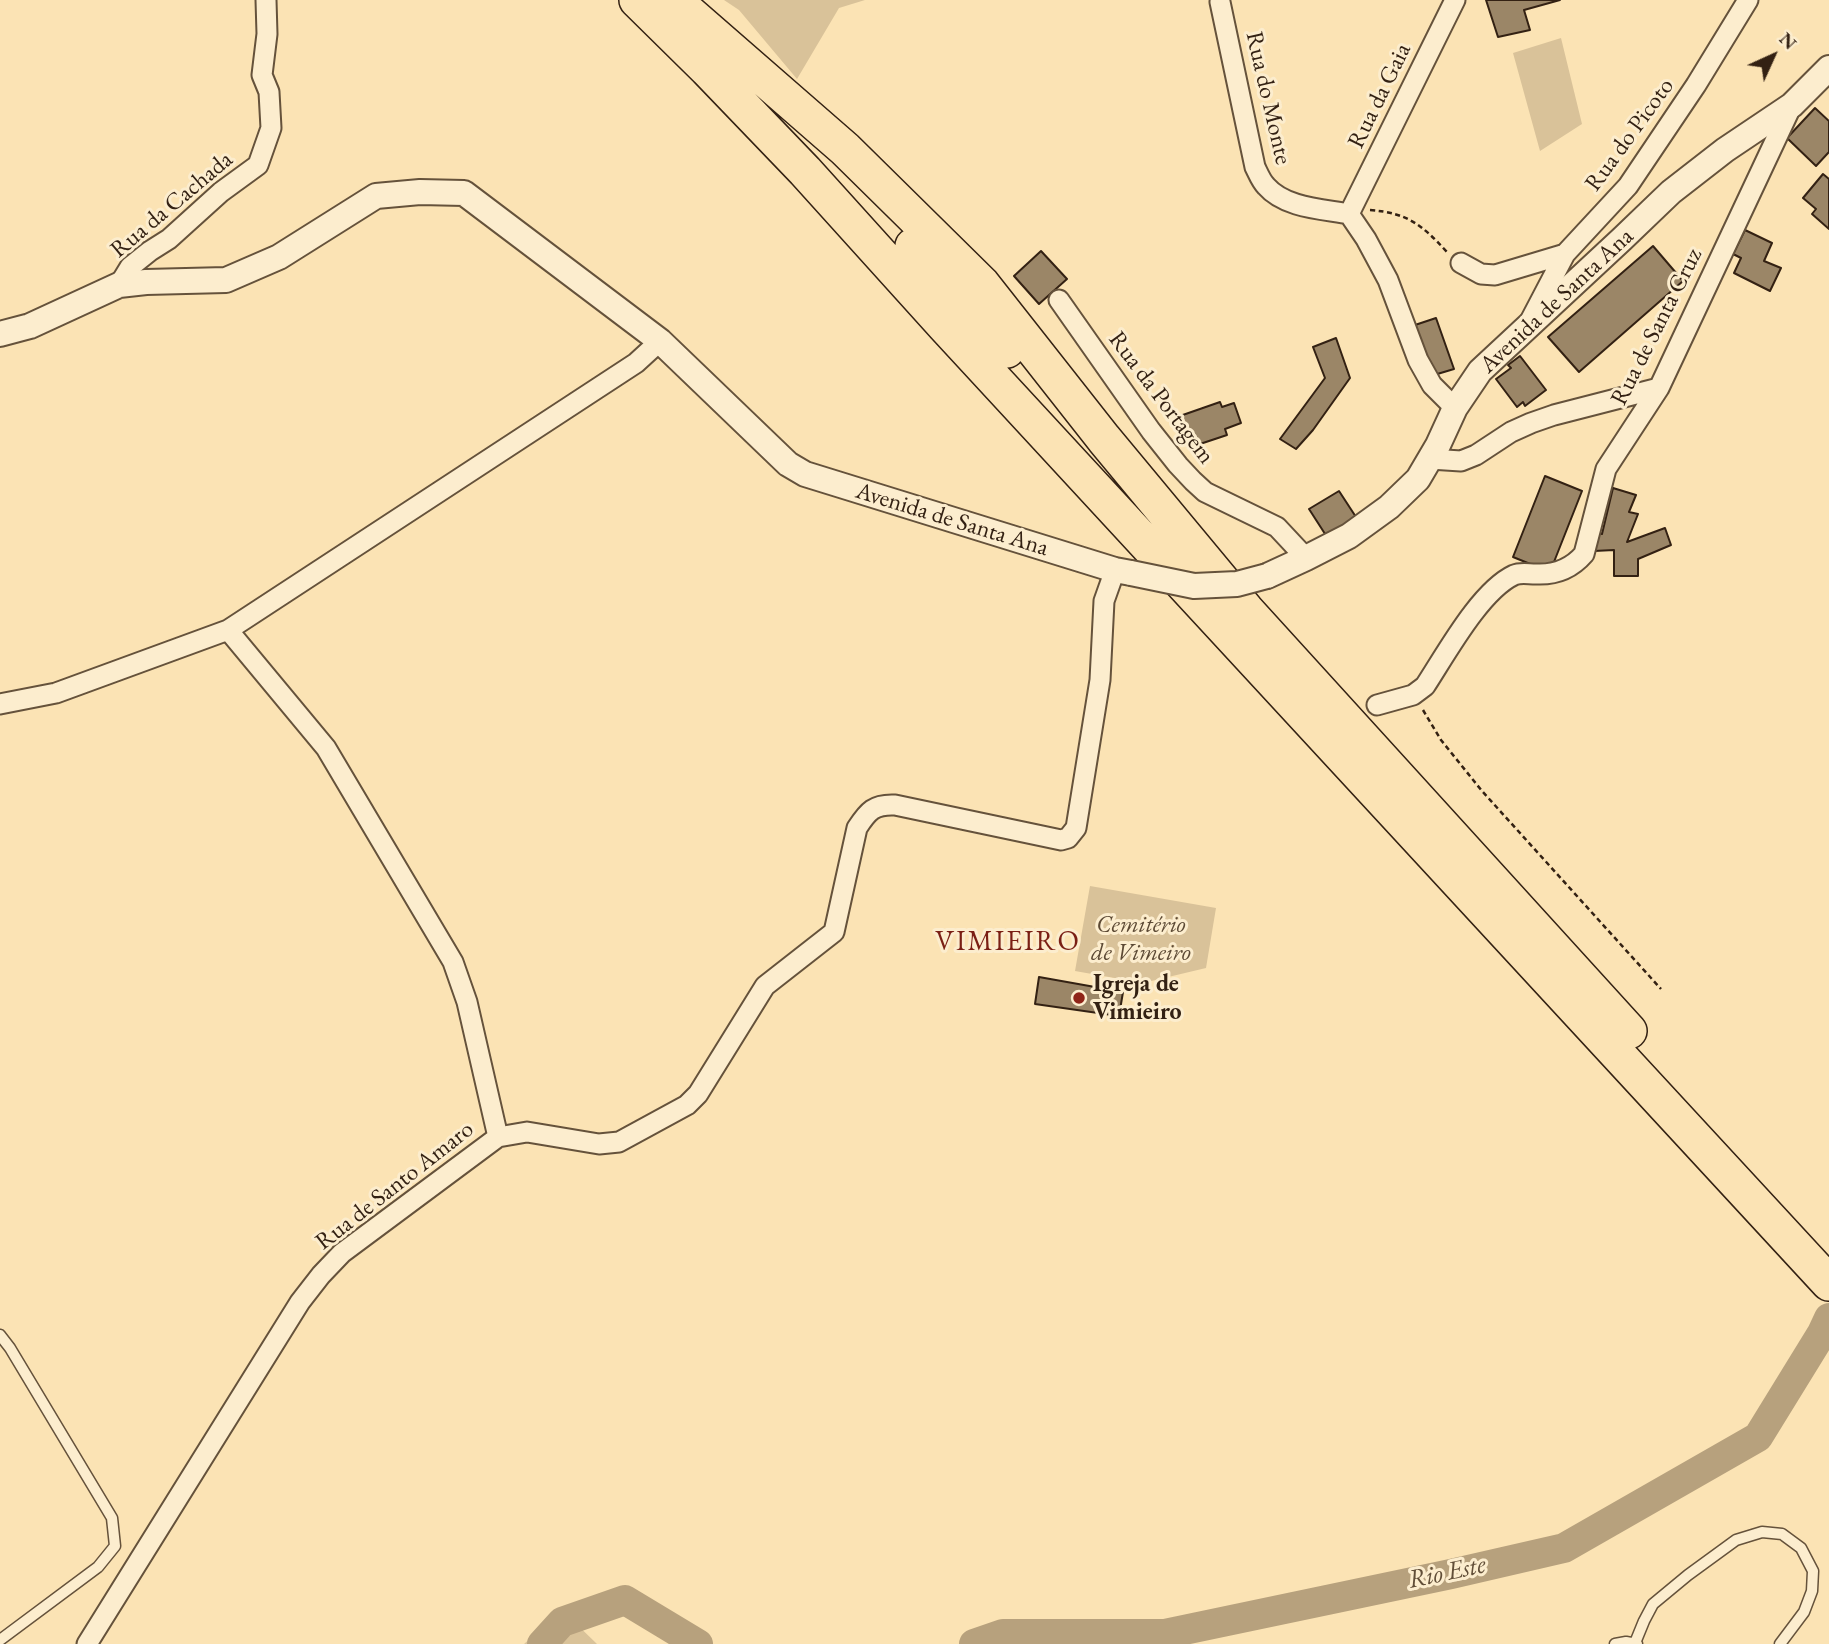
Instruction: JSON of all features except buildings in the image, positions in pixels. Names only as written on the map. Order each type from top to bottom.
[{"type":"highway","points":[[637,0],[805,171],[1078,469],[1772,1205],[1829,1250]]},
{"type":"highway","points":[[674,0],[845,149],[982,284],[1104,439],[1246,610],[1772,1205],[1829,1283]]},
{"type":"street","name":"Rua da Cachada","points":[[119,285],[130,267],[169,239],[221,192],[258,165],[271,128],[269,92],[262,75],[267,34],[266,0]]},
{"type":"street","name":"Rua da Gaia","points":[[1350,212],[1455,0]]},
{"type":"street","name":"Rua do Picoto","points":[[1525,330],[1565,254],[1628,186],[1696,85],[1748,0]]},
{"type":"street","name":"Rua do Monte","points":[[1220,2],[1255,167],[1265,185],[1287,201],[1350,212]]},
{"type":"street","name":"Avenida de Santa Ana","points":[[0,334],[30,326],[119,285],[226,279],[279,257],[376,196],[420,192],[464,193],[660,341],[788,464],[805,474],[1123,571],[1194,586],[1237,584],[1267,576],[1349,537],[1390,507],[1418,479],[1455,408],[1480,371],[1671,192],[1725,150],[1792,104],[1829,68]]},
{"type":"street","name":"Rua de Santa Cruz","points":[[1413,695],[1425,685],[1482,602],[1499,584],[1521,573],[1555,574],[1584,554],[1605,469],[1659,388],[1792,104]]},
{"type":"street","points":[[1350,212],[1388,280],[1418,360],[1432,385],[1455,408]]},
{"type":"street","points":[[1461,263],[1481,274],[1495,275],[1565,254]]},
{"type":"street","name":"Rua da Portagem","points":[[1059,300],[1178,466],[1205,492],[1278,527],[1306,558]]},
{"type":"street","points":[[0,704],[56,693],[228,630],[636,363],[660,341]]},
{"type":"street","points":[[1430,459],[1461,461],[1476,455],[1511,432],[1543,419],[1659,388]]},
{"type":"street","name":"Rua de Santo Amaro","points":[[87,1644],[300,1303],[321,1275],[342,1253],[498,1137],[527,1132],[599,1144],[619,1142],[687,1105],[698,1094],[765,986],[834,932],[858,828],[874,807],[895,805],[1061,840],[1072,834],[1076,828],[1100,680],[1104,601],[1123,571]]},
{"type":"street","points":[[228,630],[326,748],[453,962],[467,1002],[498,1137]]},
{"type":"street","points":[[1377,705],[1413,695]]},
{"type":"lane","points":[[0,1335],[111,1518],[115,1546],[99,1567],[0,1640]]},
{"type":"lane","points":[[1615,1644],[1636,1644],[1653,1604],[1736,1540],[1762,1532],[1782,1534],[1801,1548],[1813,1571],[1812,1591],[1804,1612],[1780,1644]]},
{"type":"path","points":[[1350,212],[1388,212],[1411,219],[1461,263]]},
{"type":"path","points":[[1413,695],[1441,740],[1482,791],[1661,989]]},
{"type":"green space","points":[[724,0],[865,0],[839,8],[797,79],[739,10]]},
{"type":"green space","points":[[1561,38],[1582,124],[1540,151],[1513,53]]},
{"type":"green space","name":"Cemitério de Vimeiro","points":[[1090,886],[1216,908],[1206,968],[1143,983],[1075,971]]},
{"type":"green space","points":[[562,1610],[597,1644],[524,1644]]},
{"type":"waterway","name":"Rio Este","points":[[974,1644],[1003,1634],[1165,1634],[1564,1548],[1758,1437],[1829,1318]]},
{"type":"waterway","name":"Rio Este","points":[[542,1644],[562,1622],[625,1600],[698,1644]]},
{"type":"place","name":"Igreja de Vimieiro","points":[[1079,998]]},
{"type":"district","name":"VIMIEIRO","points":[[1008,942]]}]
